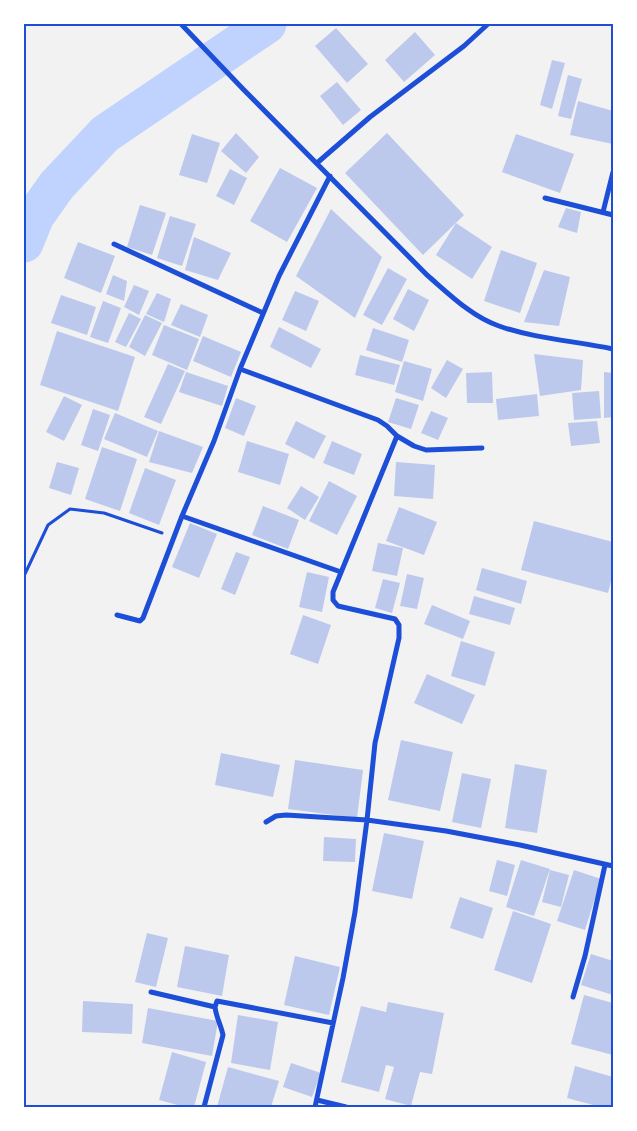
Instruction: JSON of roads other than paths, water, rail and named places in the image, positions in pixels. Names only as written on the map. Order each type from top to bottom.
[{"type":"street","points":[[182,24],[243,90],[427,275],[452,297],[482,318],[498,326],[518,332],[613,349]]},
{"type":"street","points":[[316,163],[370,117],[464,46],[488,24]]},
{"type":"street","points":[[603,212],[613,172]]},
{"type":"street","points":[[117,614],[140,621],[143,618],[263,313],[279,276],[330,176]]},
{"type":"street","points":[[545,198],[613,215]]},
{"type":"street","points":[[114,244],[263,313]]},
{"type":"street","points":[[240,368],[378,420],[397,436],[414,446],[426,450],[482,448]]},
{"type":"street","points":[[315,1107],[334,1023],[354,912],[367,820],[375,743],[399,638],[399,625],[395,619],[337,606],[333,600],[333,592],[397,436]]},
{"type":"street","points":[[182,516],[341,572]]},
{"type":"street","points":[[266,822],[276,816],[286,815],[367,820],[455,832],[613,866]]},
{"type":"street","points":[[573,997],[585,956],[605,864]]},
{"type":"street","points":[[151,992],[215,1007]]},
{"type":"street","points":[[204,1107],[223,1035],[222,1025],[216,1014],[215,1007],[217,1001],[334,1023]]},
{"type":"street","points":[[317,1100],[346,1107]]},
{"type":"waterway","points":[[24,243],[35,216],[57,185],[105,134],[267,24]]}]
